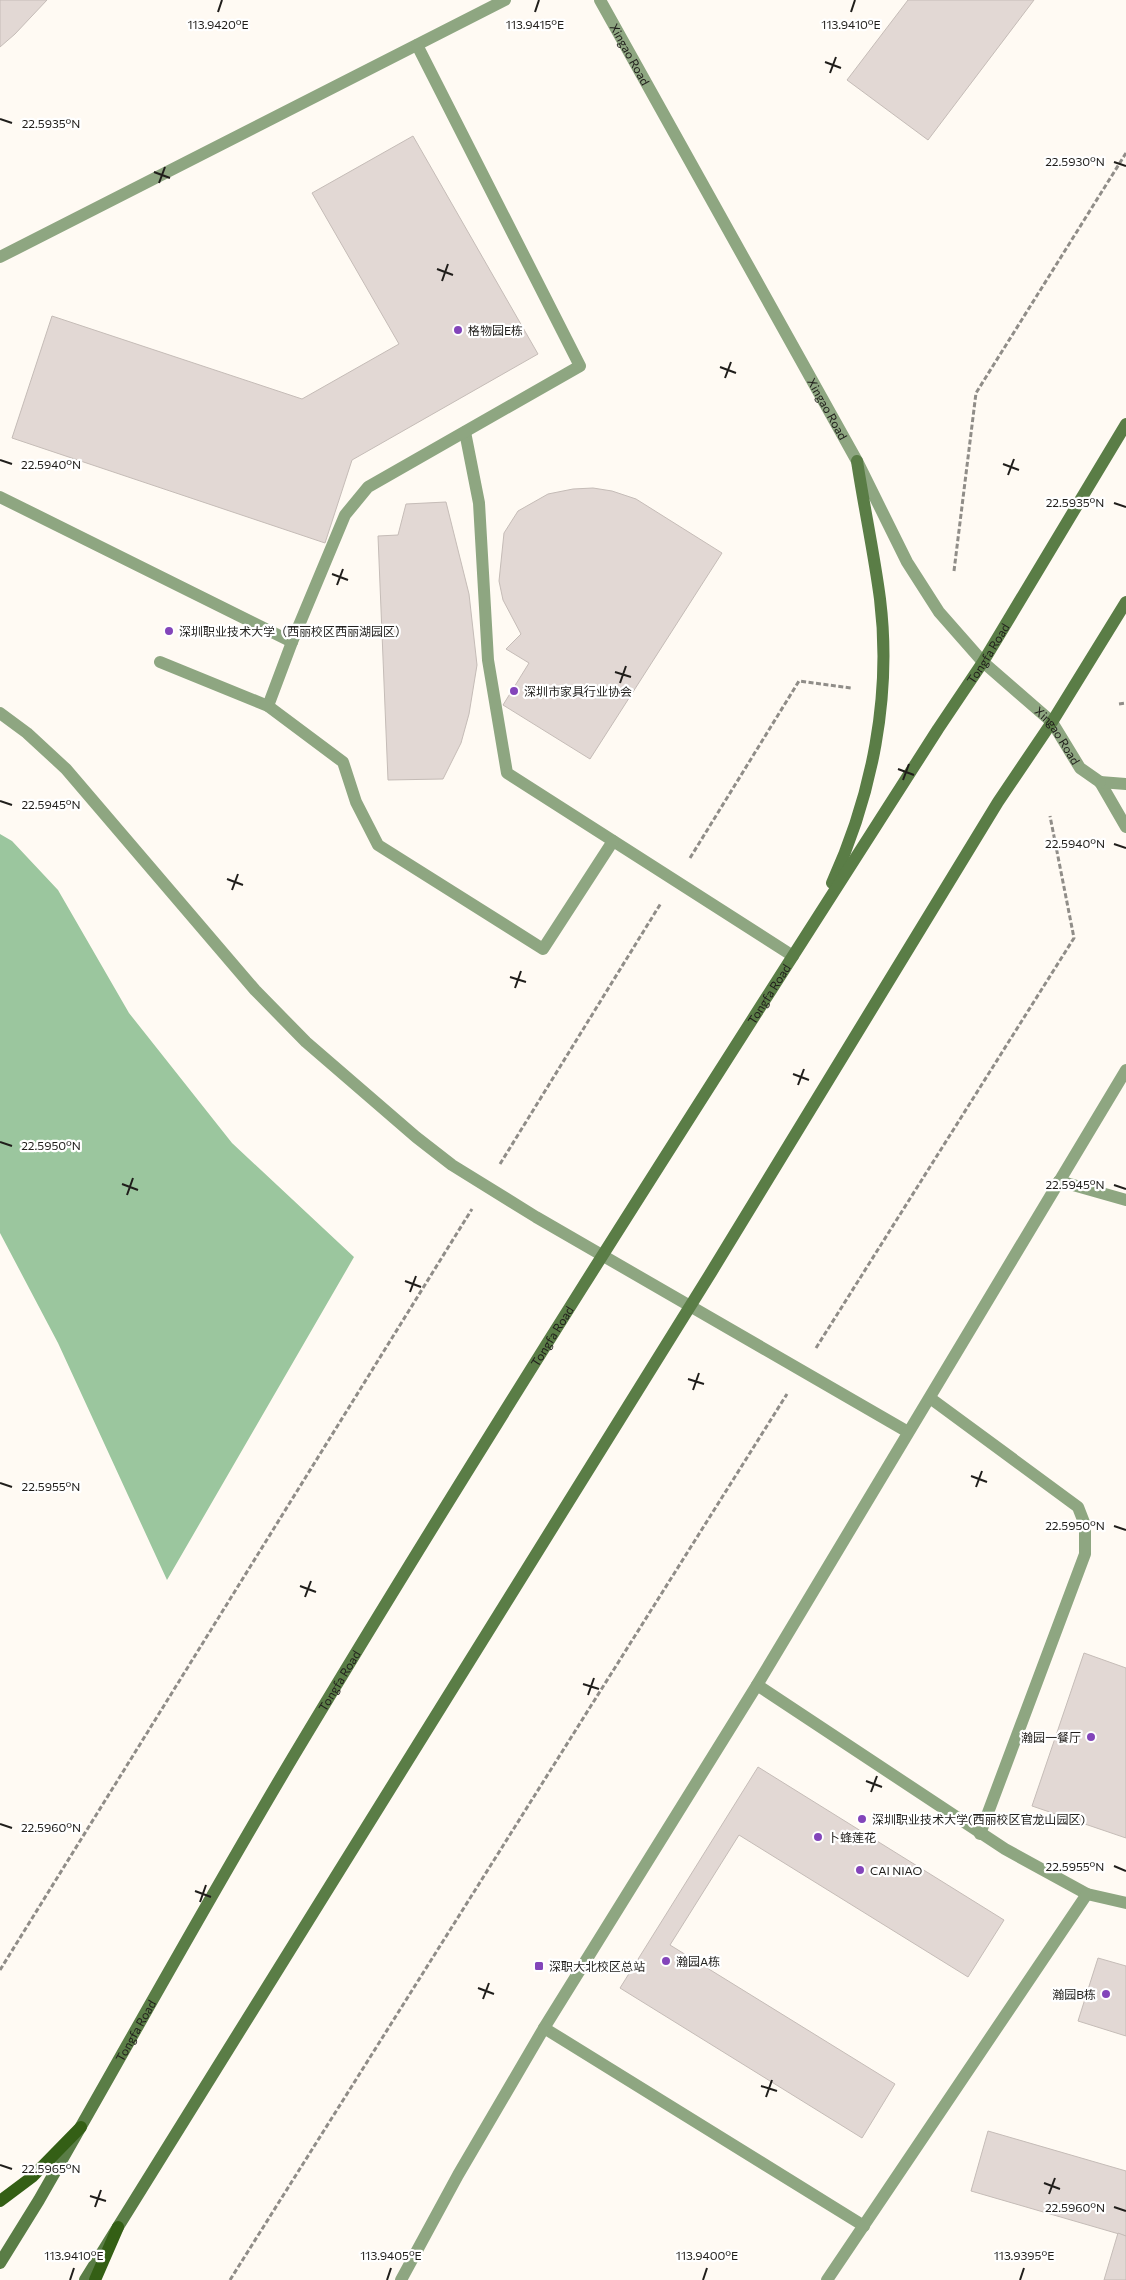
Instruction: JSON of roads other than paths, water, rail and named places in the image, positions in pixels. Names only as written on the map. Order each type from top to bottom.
[{"type":"main road","name":"Tongfa Road","points":[[0,2263],[290,1762],[373,1624],[650,1180],[814,922],[983,662],[1126,424]]},
{"type":"main road","points":[[814,922],[836,874],[856,820],[871,771],[880,719],[884,659],[880,599],[857,460]]},
{"type":"main road","points":[[85,2280],[712,1270],[998,802],[1052,722],[1126,602]]},
{"type":"main road","points":[[0,2201],[32,2177],[81,2126]]},
{"type":"main road","points":[[95,2280],[118,2227]]},
{"type":"street","points":[[0,257],[505,0]]},
{"type":"street","name":"Xingao Road","points":[[600,0],[857,460],[907,562],[939,612],[983,662],[1052,722],[1080,768],[1100,782]]},
{"type":"street","points":[[268,706],[292,642],[345,515],[368,487],[580,366],[417,44]]},
{"type":"street","points":[[465,432],[479,503],[488,660],[507,773],[793,956]]},
{"type":"street","points":[[0,497],[292,642]]},
{"type":"street","points":[[160,662],[268,706],[343,762],[356,802],[378,845],[543,949],[612,841]]},
{"type":"street","points":[[0,713],[27,733],[66,769],[255,990],[306,1042],[371,1100],[452,1165],[493,1191],[908,1432]]},
{"type":"street","points":[[1100,782],[1126,784]]},
{"type":"street","points":[[1100,782],[1126,827]]},
{"type":"street","points":[[401,2280],[458,2175],[544,2028],[757,1685],[1126,1070]]},
{"type":"street","points":[[1059,1182],[1126,1200]]},
{"type":"street","points":[[930,1398],[1078,1508],[1085,1525],[1085,1554],[980,1834]]},
{"type":"street","points":[[757,1685],[980,1834],[1088,1894],[1126,1903]]},
{"type":"street","points":[[827,2280],[1088,1894]]},
{"type":"street","points":[[544,2028],[864,2226]]},
{"type":"place","name":"格物园E栋","points":[[458,330]]},
{"type":"place","name":"深圳职业技术大学（西丽校区西丽湖园区）","points":[[169,631]]},
{"type":"place","name":"深圳市家具行业协会","points":[[514,691]]},
{"type":"place","name":"瀚园一餐厅","points":[[1091,1737]]},
{"type":"place","name":"深圳职业技术大学(西丽校区官龙山园区)","points":[[862,1819]]},
{"type":"place","name":"卜蜂莲花","points":[[818,1837]]},
{"type":"place","name":"CAI NIAO","points":[[860,1870]]},
{"type":"place","name":"瀚园A栋","points":[[666,1961]]},
{"type":"place","name":"深职大北校区总站","points":[[539,1966]]},
{"type":"place","name":"瀚园B栋","points":[[1106,1994]]}]
